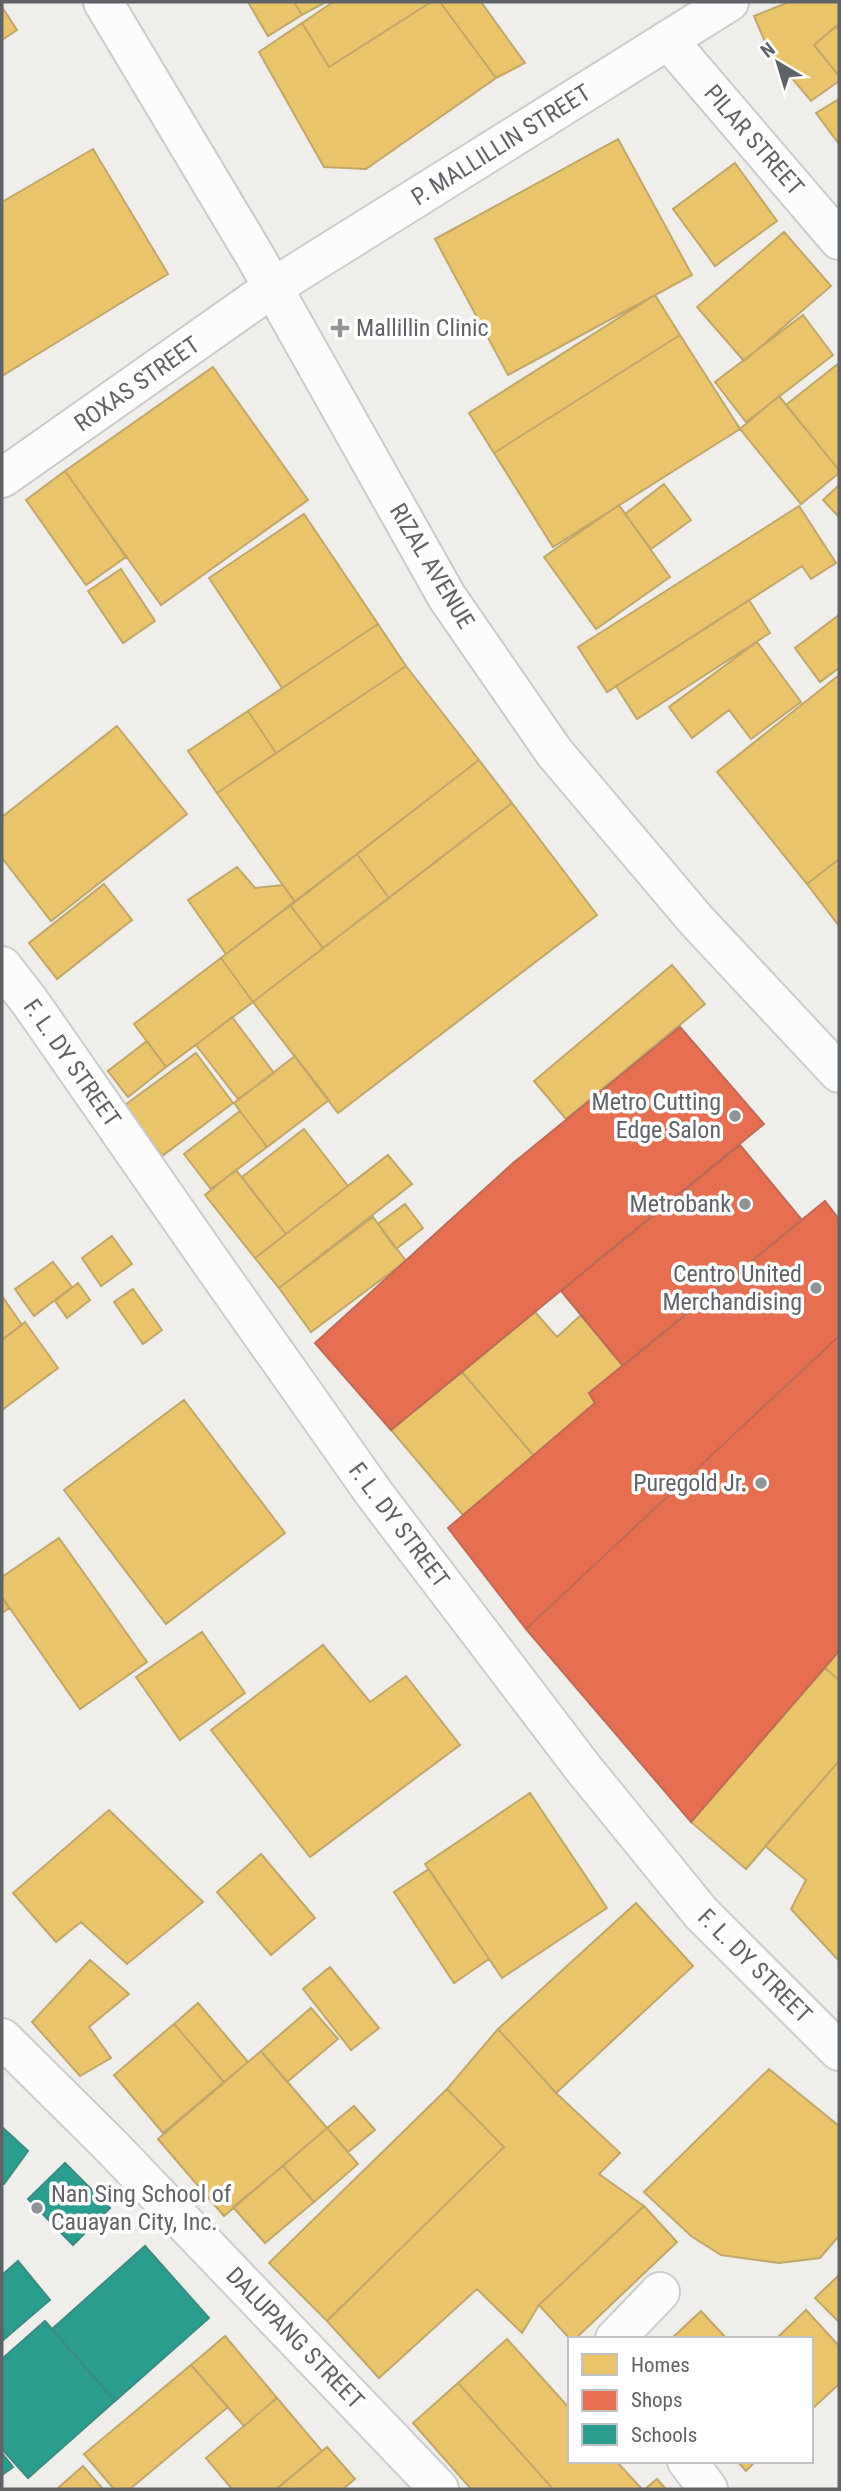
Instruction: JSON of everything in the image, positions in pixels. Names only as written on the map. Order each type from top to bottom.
[{"type":"street","name":"RIZAL AVENUE","points":[[103,2],[256,256],[447,597],[554,752],[696,920],[839,1073]]},
{"type":"street","name":"P. MALLILLIN STREET","points":[[272,288],[729,2]]},
{"type":"street","name":"PILAR STREET","points":[[668,40],[839,240]]},
{"type":"street","name":"ROXAS STREET","points":[[2,478],[272,288]]},
{"type":"street","name":"F. L. DY STREET","points":[[2,965],[376,1496],[574,1757],[701,1913],[839,2051]]},
{"type":"street","name":"DALUPANG STREET","points":[[2,2038],[110,2145],[439,2489]]},
{"type":"street","points":[[617,2337],[660,2292]]},
{"type":"street","points":[[688,2463],[708,2489]]},
{"type":"building: Homes","points":[[248,2],[294,2],[302,15],[268,36]]},
{"type":"building: Homes","points":[[294,2],[326,2],[302,15]]},
{"type":"building: Homes","points":[[333,2],[431,2],[329,67],[302,23]]},
{"type":"building: Homes","points":[[431,2],[440,2],[496,78],[366,169],[324,167],[259,52],[302,23],[329,67]]},
{"type":"building: Homes","points":[[440,2],[481,2],[525,63],[496,78]]},
{"type":"building: Homes","points":[[789,2],[839,2],[839,24],[814,45],[839,76],[839,81],[811,101],[769,51],[754,16]]},
{"type":"building: Homes","points":[[2,7],[17,30],[2,40]]},
{"type":"building: Homes","points":[[836,26],[839,31],[839,76],[814,45]]},
{"type":"building: Homes","points":[[839,99],[839,144],[816,113]]},
{"type":"building: Homes","points":[[618,139],[692,275],[508,375],[435,239]]},
{"type":"building: Homes","points":[[93,149],[168,274],[2,376],[2,202]]},
{"type":"building: Homes","points":[[735,163],[777,221],[715,266],[673,209]]},
{"type":"building: Homes","points":[[784,232],[831,286],[744,361],[697,307]]},
{"type":"building: Homes","points":[[655,295],[680,335],[494,453],[469,413]]},
{"type":"building: Homes","points":[[803,315],[833,355],[746,422],[715,382]]},
{"type":"building: Homes","points":[[680,335],[740,429],[553,547],[494,453]]},
{"type":"building: Homes","points":[[839,363],[839,470],[786,405]]},
{"type":"building: Homes","points":[[213,367],[308,500],[161,605],[65,471]]},
{"type":"building: Homes","points":[[779,396],[839,470],[839,473],[801,504],[740,429]]},
{"type":"building: Homes","points":[[65,471],[126,557],[86,585],[26,500]]},
{"type":"building: Homes","points":[[664,484],[691,520],[651,549],[625,514]]},
{"type":"building: Homes","points":[[839,485],[839,517],[823,500]]},
{"type":"building: Homes","points":[[619,505],[670,577],[596,629],[544,557]]},
{"type":"building: Homes","points":[[799,506],[836,563],[811,579],[802,566],[607,692],[578,647]]},
{"type":"building: Homes","points":[[304,514],[378,624],[282,688],[209,578]]},
{"type":"building: Homes","points":[[121,569],[155,621],[123,643],[88,591]]},
{"type":"building: Homes","points":[[749,600],[770,633],[637,719],[616,686]]},
{"type":"building: Homes","points":[[839,615],[839,668],[820,682],[795,648]]},
{"type":"building: Homes","points":[[378,624],[406,666],[276,753],[248,711]]},
{"type":"building: Homes","points":[[757,642],[801,702],[751,739],[729,710],[692,738],[669,707]]},
{"type":"building: Homes","points":[[406,666],[479,760],[295,902],[217,793]]},
{"type":"building: Homes","points":[[839,675],[839,859],[807,884],[717,772]]},
{"type":"building: Homes","points":[[248,711],[276,753],[217,793],[188,751]]},
{"type":"building: Homes","points":[[117,726],[187,814],[51,921],[2,858],[2,817]]},
{"type":"building: Homes","points":[[479,760],[512,803],[389,898],[357,854]]},
{"type":"building: Homes","points":[[512,803],[597,915],[338,1113],[253,1002]]},
{"type":"building: Homes","points":[[357,854],[389,898],[323,948],[290,905]]},
{"type":"building: Homes","points":[[839,859],[839,926],[807,884]]},
{"type":"building: Homes","points":[[237,867],[255,888],[283,885],[295,902],[226,954],[188,900]]},
{"type":"building: Homes","points":[[104,884],[132,920],[57,979],[29,943]]},
{"type":"building: Homes","points":[[290,905],[323,948],[253,1002],[221,958]]},
{"type":"building: Homes","points":[[221,958],[253,1002],[166,1067],[134,1024]]},
{"type":"building: Homes","points":[[672,965],[705,1004],[566,1119],[534,1081]]},
{"type":"building: Homes","points":[[232,1017],[274,1073],[238,1099],[196,1045]]},
{"type":"building: Homes","points":[[147,1041],[166,1067],[128,1097],[108,1071]]},
{"type":"building: Homes","points":[[196,1053],[233,1103],[162,1156],[125,1105]]},
{"type":"building: Homes","points":[[295,1056],[329,1100],[267,1147],[234,1103]]},
{"type":"building: Homes","points":[[240,1111],[267,1147],[211,1189],[184,1154]]},
{"type":"building: Homes","points":[[304,1129],[348,1186],[286,1234],[242,1177]]},
{"type":"building: Homes","points":[[388,1155],[412,1184],[279,1288],[255,1258]]},
{"type":"building: Homes","points":[[236,1170],[286,1234],[255,1258],[205,1195]]},
{"type":"building: Homes","points":[[405,1204],[423,1228],[396,1249],[378,1224]]},
{"type":"building: Homes","points":[[373,1217],[406,1261],[311,1332],[279,1288]]},
{"type":"building: Homes","points":[[112,1236],[132,1264],[101,1286],[82,1258]]},
{"type":"building: Homes","points":[[53,1262],[72,1287],[34,1316],[15,1289]]},
{"type":"building: Homes","points":[[78,1283],[90,1300],[67,1318],[55,1301]]},
{"type":"building: Homes","points":[[133,1289],[162,1330],[143,1344],[114,1302]]},
{"type":"building: Homes","points":[[2,1296],[22,1325],[2,1340]]},
{"type":"building: Homes","points":[[535,1312],[557,1337],[581,1315],[623,1366],[589,1393],[595,1403],[534,1456],[462,1372]]},
{"type":"building: Homes","points":[[25,1322],[58,1368],[2,1410],[2,1340]]},
{"type":"building: Homes","points":[[462,1372],[534,1456],[463,1515],[391,1430]]},
{"type":"building: Homes","points":[[184,1400],[285,1533],[166,1624],[64,1490]]},
{"type":"building: Homes","points":[[59,1538],[147,1662],[80,1709],[2,1597],[2,1577]]},
{"type":"building: Homes","points":[[2,1597],[9,1608],[2,1613]]},
{"type":"building: Homes","points":[[202,1632],[245,1693],[180,1740],[136,1677]]},
{"type":"building: Homes","points":[[323,1645],[370,1702],[406,1676],[460,1745],[310,1857],[211,1730]]},
{"type":"building: Homes","points":[[839,1651],[839,1680],[825,1668]]},
{"type":"building: Homes","points":[[825,1668],[839,1680],[839,1761],[746,1869],[691,1822]]},
{"type":"building: Homes","points":[[839,1761],[839,1961],[791,1909],[806,1880],[765,1846]]},
{"type":"building: Homes","points":[[530,1793],[607,1908],[502,1978],[425,1864]]},
{"type":"building: Homes","points":[[109,1810],[203,1902],[127,1964],[81,1922],[56,1942],[13,1893]]},
{"type":"building: Homes","points":[[261,1854],[315,1918],[271,1955],[217,1892]]},
{"type":"building: Homes","points":[[429,1869],[489,1959],[454,1983],[394,1892]]},
{"type":"building: Homes","points":[[636,1903],[693,1966],[556,2093],[498,2029]]},
{"type":"building: Homes","points":[[90,1960],[129,1994],[89,2027],[111,2058],[80,2076],[32,2022]]},
{"type":"building: Homes","points":[[330,1967],[379,2028],[351,2050],[303,1989]]},
{"type":"building: Homes","points":[[198,2003],[248,2062],[224,2082],[174,2024]]},
{"type":"building: Homes","points":[[311,2008],[338,2039],[287,2082],[261,2051]]},
{"type":"building: Homes","points":[[174,2024],[224,2082],[163,2133],[114,2075]]},
{"type":"building: Homes","points":[[498,2029],[556,2093],[620,2153],[599,2174],[644,2206],[539,2305],[522,2333],[477,2289],[379,2378],[327,2321],[504,2147],[447,2089]]},
{"type":"building: Homes","points":[[261,2051],[327,2128],[224,2216],[158,2139]]},
{"type":"building: Homes","points":[[769,2069],[839,2126],[839,2236],[820,2258],[779,2263],[721,2255],[691,2236],[644,2192]]},
{"type":"building: Homes","points":[[447,2089],[504,2147],[327,2321],[269,2263]]},
{"type":"building: Homes","points":[[354,2106],[375,2130],[348,2152],[327,2128]]},
{"type":"building: Homes","points":[[327,2128],[358,2164],[314,2202],[283,2166]]},
{"type":"building: Homes","points":[[283,2166],[314,2202],[265,2243],[233,2207]]},
{"type":"building: Homes","points":[[644,2206],[677,2242],[577,2337],[568,2337],[539,2305]]},
{"type":"building: Homes","points":[[839,2275],[839,2322],[815,2298]]},
{"type":"building: Homes","points":[[806,2310],[839,2346],[839,2384],[813,2408],[813,2337],[778,2337]]},
{"type":"building: Homes","points":[[701,2311],[725,2337],[673,2337]]},
{"type":"building: Homes","points":[[225,2336],[277,2398],[244,2426],[191,2365]]},
{"type":"building: Homes","points":[[507,2339],[568,2407],[568,2463],[618,2463],[642,2489],[553,2489],[458,2383]]},
{"type":"building: Homes","points":[[191,2365],[228,2407],[130,2489],[114,2489],[84,2454]]},
{"type":"building: Homes","points":[[458,2383],[553,2489],[471,2489],[413,2423]]},
{"type":"building: Homes","points":[[277,2398],[322,2451],[276,2489],[232,2489],[206,2458]]},
{"type":"building: Homes","points":[[327,2447],[355,2479],[343,2489],[278,2488]]},
{"type":"building: Homes","points":[[739,2463],[754,2463],[746,2471]]},
{"type":"building: Homes","points":[[83,2466],[103,2489],[57,2489]]},
{"type":"building: Homes","points":[[657,2479],[666,2489],[645,2489]]},
{"type":"building: Shops","points":[[680,1027],[764,1124],[391,1430],[315,1343],[512,1164]]},
{"type":"building: Shops","points":[[740,1145],[802,1220],[623,1366],[561,1291]]},
{"type":"building: Shops","points":[[825,1201],[839,1219],[839,1336],[526,1629],[448,1528],[595,1403],[589,1393]]},
{"type":"building: Shops","name":"Puregold Jr.","points":[[839,1336],[839,1651],[691,1822],[526,1629]]},
{"type":"building: Schools","points":[[2,2127],[28,2151],[4,2184],[2,2182]]},
{"type":"building: Schools","points":[[65,2163],[110,2208],[73,2245],[28,2199]]},
{"type":"building: Schools","points":[[145,2246],[209,2318],[115,2401],[52,2329]]},
{"type":"building: Schools","points":[[18,2261],[50,2300],[2,2341],[2,2275]]},
{"type":"building: Schools","points":[[45,2321],[115,2401],[28,2478],[2,2449],[2,2359]]},
{"type":"building: Schools","points":[[2,2453],[13,2467],[2,2475]]},
{"type":"place","name":"Mallillin Clinic","points":[[340,328]]},
{"type":"place","name":"Metro Cutting Edge Salon","points":[[735,1116]]},
{"type":"place","name":"Metrobank","points":[[745,1204]]},
{"type":"place","name":"Centro United Merchandising","points":[[816,1288]]},
{"type":"place","name":"Puregold Jr.","points":[[761,1483]]},
{"type":"place","name":"Nan Sing School of Cauayan City, Inc.","points":[[37,2208]]}]
